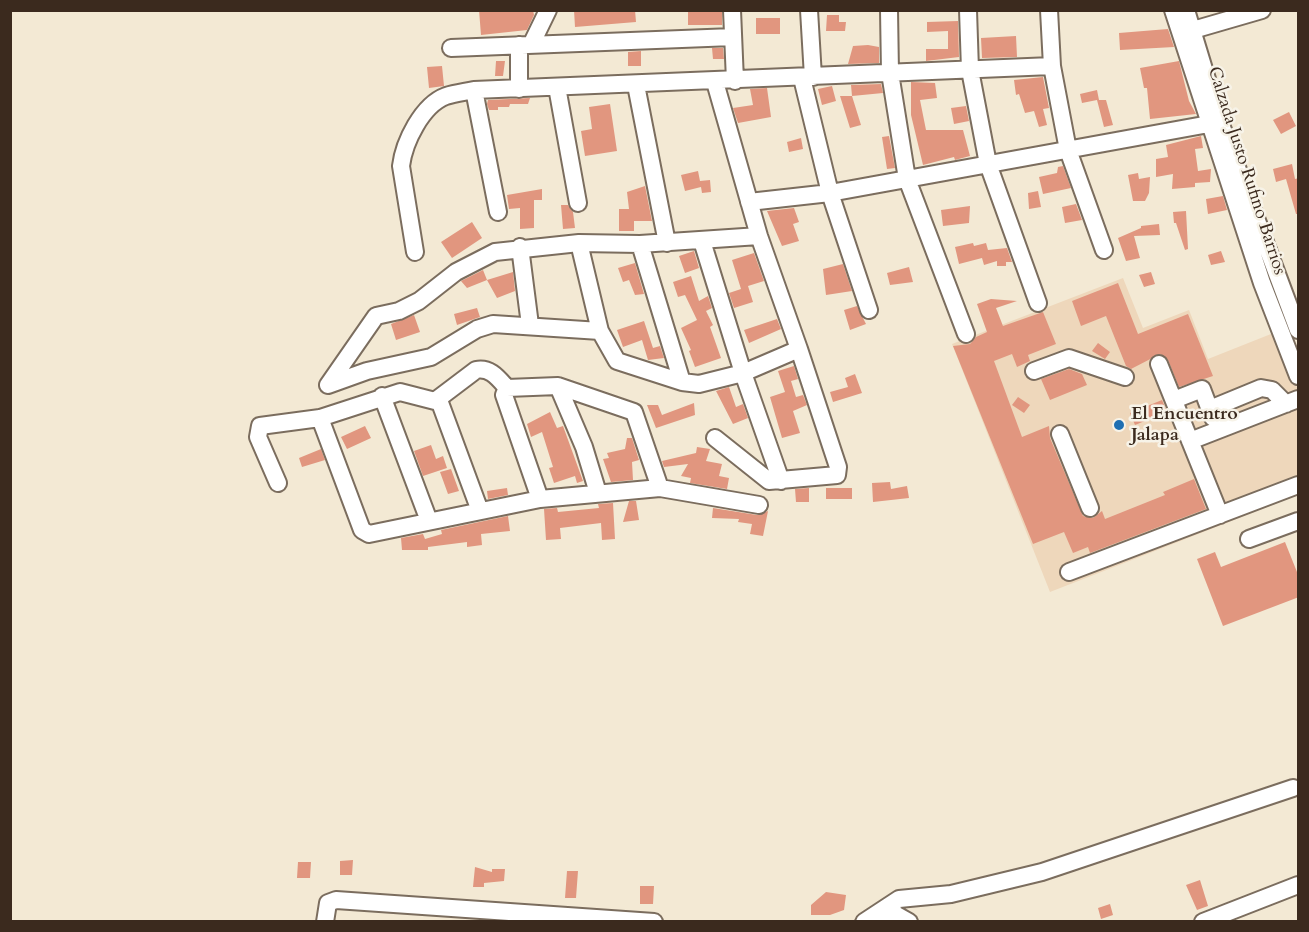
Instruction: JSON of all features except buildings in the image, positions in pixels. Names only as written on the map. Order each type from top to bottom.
[{"type":"street","points":[[519,89],[525,45],[548,10]]},
{"type":"street","points":[[732,10],[735,81]]},
{"type":"street","points":[[809,10],[807,77],[830,193],[869,310]]},
{"type":"street","points":[[889,10],[890,74],[907,179],[966,334]]},
{"type":"street","points":[[968,10],[970,70],[988,164],[1038,303]]},
{"type":"street","points":[[1049,10],[1052,66],[1068,150],[1104,250]]},
{"type":"street","name":"Calzada Justo Rufino Barrios","points":[[1173,10],[1215,124],[1299,330]]},
{"type":"street","name":"Calzada Justo Rufino Barrios","points":[[1186,10],[1193,30],[1215,124],[1262,283],[1299,376]]},
{"type":"street","points":[[1193,30],[1262,10]]},
{"type":"street","points":[[451,48],[733,37]]},
{"type":"street","points":[[415,252],[401,166],[403,153],[431,107],[444,97],[474,90],[715,82],[1052,66]]},
{"type":"street","points":[[715,82],[759,236],[799,349],[838,472],[837,476],[769,481],[715,438]]},
{"type":"street","points":[[636,85],[667,243]]},
{"type":"street","points":[[557,87],[578,202]]},
{"type":"street","points":[[474,90],[498,212]]},
{"type":"street","points":[[749,202],[830,193],[1215,124]]},
{"type":"street","points":[[600,331],[494,324],[477,329],[431,357],[367,371],[328,385],[376,316],[399,311],[419,302],[456,272],[495,252],[520,247],[579,243],[667,243],[759,236]]},
{"type":"street","points":[[702,241],[742,373],[781,481]]},
{"type":"street","points":[[579,243],[600,331],[616,361],[682,382],[699,384],[742,373],[799,349]]},
{"type":"street","points":[[640,244],[682,382]]},
{"type":"street","points":[[520,247],[530,325]]},
{"type":"street","points":[[1034,371],[1069,358],[1125,377]]},
{"type":"street","points":[[1159,364],[1220,515]]},
{"type":"street","points":[[480,511],[439,400],[442,394],[476,370],[482,369],[492,372],[507,388],[558,386],[634,412],[660,488]]},
{"type":"street","points":[[558,386],[584,447],[598,493]]},
{"type":"street","points":[[507,388],[504,395],[540,499]]},
{"type":"street","points":[[1210,409],[1261,388],[1272,390],[1292,402]]},
{"type":"street","points":[[1174,400],[1202,389],[1218,430]]},
{"type":"street","points":[[278,483],[258,437],[260,426],[320,418],[400,392],[439,400]]},
{"type":"street","points":[[382,396],[429,521]]},
{"type":"street","points":[[1190,441],[1292,402]]},
{"type":"street","points":[[320,418],[362,530],[369,534],[540,499],[660,488],[759,505]]},
{"type":"street","points":[[1060,434],[1090,508]]},
{"type":"street","points":[[1069,572],[1299,485]]},
{"type":"street","points":[[1249,539],[1297,527]]},
{"type":"street","points":[[870,918],[899,899],[951,894],[1042,872],[1293,788]]},
{"type":"street","points":[[1203,921],[1299,885]]},
{"type":"street","points":[[325,921],[328,903],[336,900],[570,918],[654,921]]},
{"type":"street","points":[[870,918],[893,914],[909,921]]},
{"type":"shaded area","points":[[1123,278],[1143,328],[1189,310],[1208,359],[1276,332],[1298,390],[1298,495],[1050,592],[952,344]]},
{"type":"place","name":"El Encuentro Jalapa","points":[[1119,425]]}]
